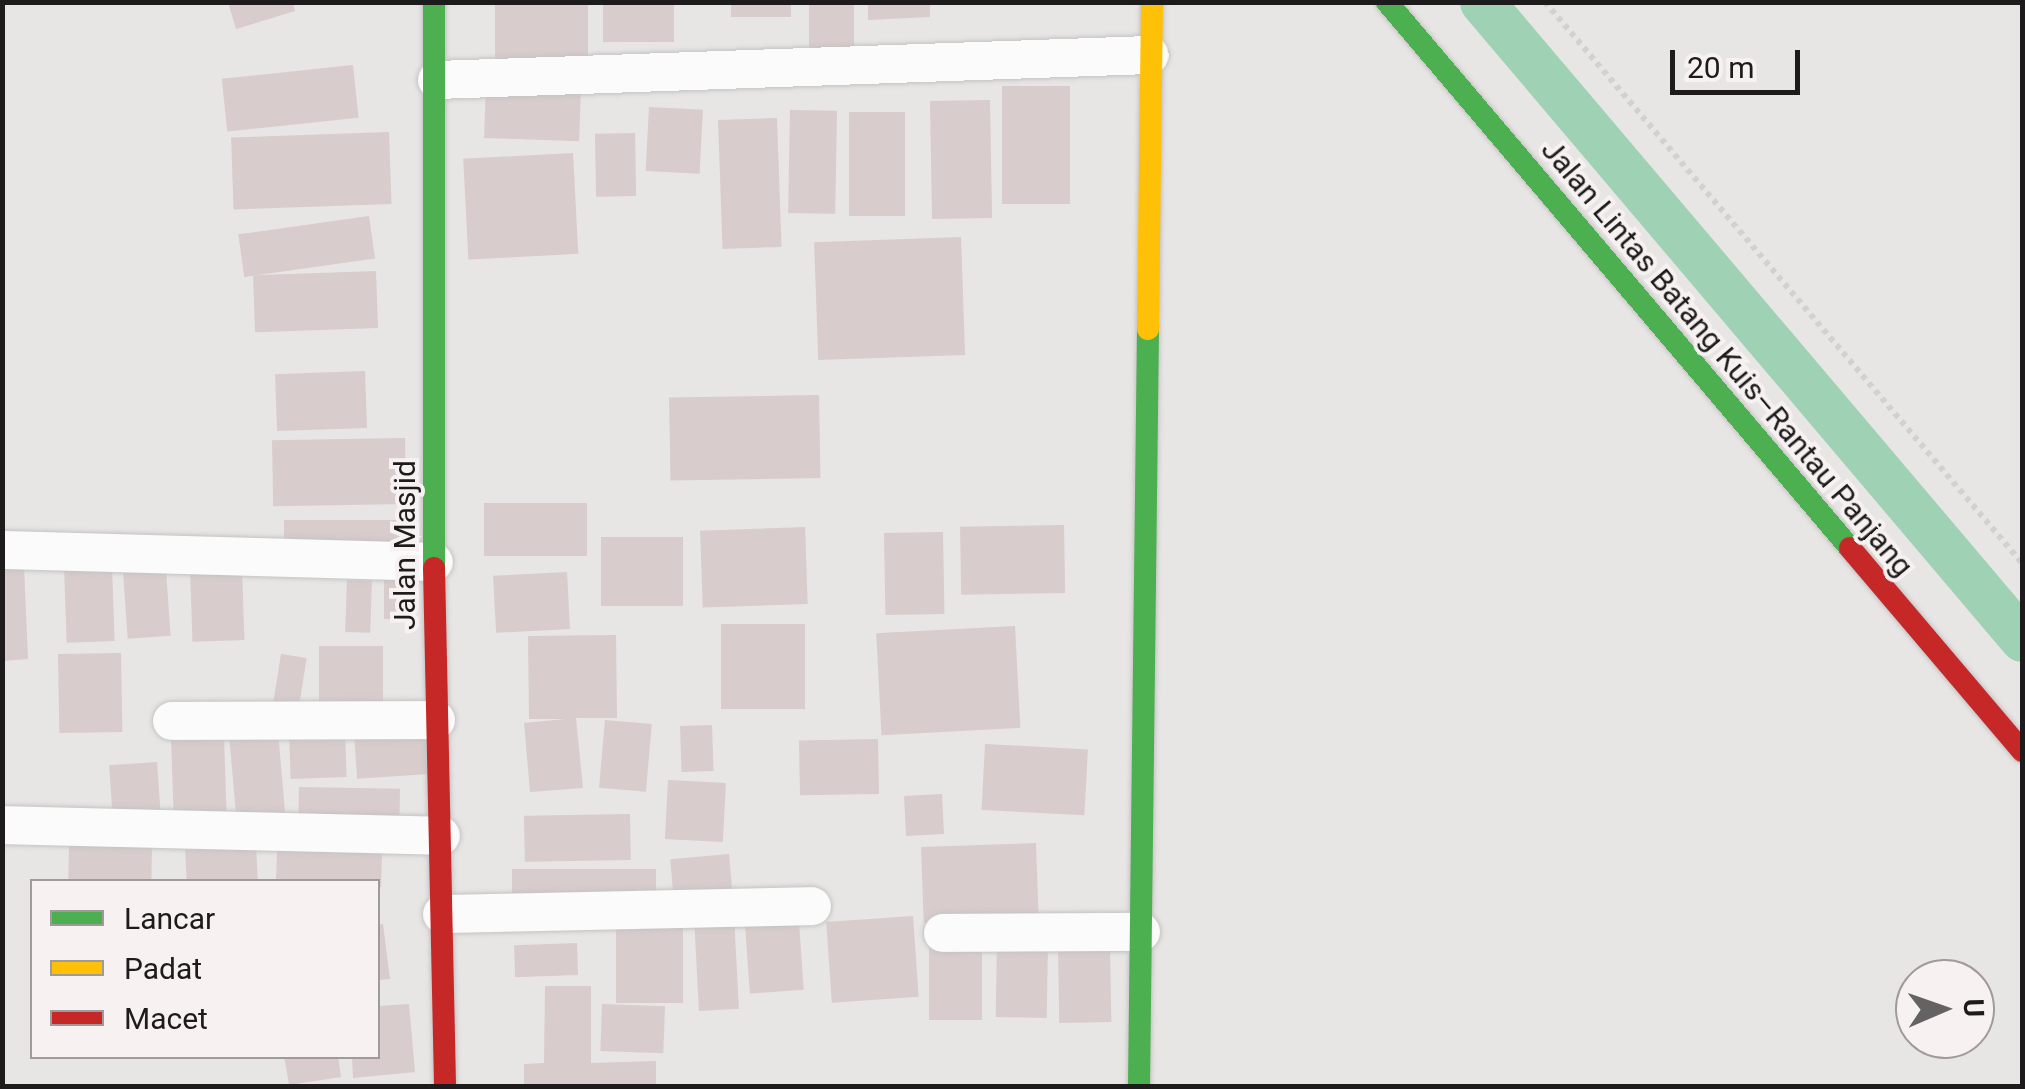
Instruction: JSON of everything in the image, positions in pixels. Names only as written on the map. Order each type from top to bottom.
[{"type":"street","points":[[1138,1086],[1152,2]]},
{"type":"street","name":"Jalan Lintas Batang Kuis–Rantau Panjang","points":[[1387,2],[2022,751]]},
{"type":"street","name":"Jalan Masjid","points":[[435,13],[434,562],[446,1086]]},
{"type":"street","points":[[437,80],[1150,55]]},
{"type":"street","points":[[2,550],[434,562]]},
{"type":"street","points":[[172,720],[436,720]]},
{"type":"street","points":[[2,825],[441,836]]},
{"type":"street","points":[[442,914],[812,906]]},
{"type":"street","points":[[944,934],[1141,932]]},
{"type":"path","points":[[1545,2],[2022,563]]},
{"type":"building","points":[[228,2],[293,2],[295,11],[236,29]]},
{"type":"building","points":[[495,2],[588,2],[588,65],[495,65]]},
{"type":"building","points":[[603,2],[674,2],[674,42],[603,42]]},
{"type":"building","points":[[731,2],[791,2],[791,17],[731,17]]},
{"type":"building","points":[[809,2],[854,2],[854,49],[809,49]]},
{"type":"building","points":[[868,2],[930,2],[930,17],[868,20]]},
{"type":"building","points":[[353,65],[359,118],[227,132],[222,79]]},
{"type":"building","points":[[486,85],[581,88],[579,141],[484,138]]},
{"type":"building","points":[[1002,86],[1070,86],[1070,204],[1002,204]]},
{"type":"building","points":[[990,100],[992,218],[932,219],[930,101]]},
{"type":"building","points":[[649,107],[703,110],[700,174],[646,171]]},
{"type":"building","points":[[790,110],[837,111],[835,214],[788,213]]},
{"type":"building","points":[[849,112],[905,112],[905,216],[849,216]]},
{"type":"building","points":[[777,118],[782,247],[723,249],[718,120]]},
{"type":"building","points":[[389,132],[392,204],[234,209],[231,138]]},
{"type":"building","points":[[635,133],[636,196],[596,197],[595,134]]},
{"type":"building","points":[[573,153],[578,254],[468,260],[463,159]]},
{"type":"building","points":[[369,216],[375,259],[244,277],[238,234]]},
{"type":"building","points":[[961,237],[965,355],[818,360],[814,242]]},
{"type":"building","points":[[376,271],[378,328],[255,332],[253,275]]},
{"type":"building","points":[[365,371],[367,428],[277,431],[275,374]]},
{"type":"building","points":[[819,395],[820,478],[670,481],[669,398]]},
{"type":"building","points":[[405,438],[406,504],[273,506],[272,440]]},
{"type":"building","points":[[484,503],[587,503],[587,556],[484,556]]},
{"type":"building","points":[[284,520],[413,520],[413,551],[284,551]]},
{"type":"building","points":[[1064,525],[1065,593],[961,595],[960,527]]},
{"type":"building","points":[[805,527],[808,604],[703,608],[700,531]]},
{"type":"building","points":[[943,532],[944,614],[885,615],[884,533]]},
{"type":"building","points":[[601,537],[683,537],[683,606],[601,606]]},
{"type":"building","points":[[112,565],[115,641],[67,643],[64,567]]},
{"type":"building","points":[[24,566],[28,659],[2,661],[2,567]]},
{"type":"building","points":[[242,569],[244,640],[193,642],[190,571]]},
{"type":"building","points":[[166,570],[171,636],[128,639],[123,573]]},
{"type":"building","points":[[567,572],[570,629],[496,633],[493,576]]},
{"type":"building","points":[[384,575],[412,575],[412,619],[384,619]]},
{"type":"building","points":[[347,580],[372,581],[370,633],[345,632]]},
{"type":"building","points":[[721,624],[805,624],[805,709],[721,709]]},
{"type":"building","points":[[1015,626],[1020,728],[882,735],[876,633]]},
{"type":"building","points":[[616,635],[617,718],[576,718],[583,788],[530,792],[524,723],[566,719],[529,719],[528,636]]},
{"type":"building","points":[[319,646],[383,646],[383,712],[319,712]]},
{"type":"building","points":[[121,653],[122,732],[59,733],[58,654]]},
{"type":"building","points":[[281,654],[307,658],[299,709],[273,705]]},
{"type":"building","points":[[605,720],[652,724],[646,792],[599,788]]},
{"type":"building","points":[[712,725],[714,771],[682,772],[680,726]]},
{"type":"building","points":[[345,730],[347,777],[291,779],[289,732]]},
{"type":"building","points":[[425,731],[428,774],[357,779],[354,736]]},
{"type":"building","points":[[278,732],[285,814],[236,818],[229,736]]},
{"type":"building","points":[[224,738],[227,819],[174,821],[171,740]]},
{"type":"building","points":[[878,739],[879,794],[800,795],[799,740]]},
{"type":"building","points":[[985,744],[1088,749],[1084,815],[982,810]]},
{"type":"building","points":[[157,762],[161,819],[113,822],[109,765]]},
{"type":"building","points":[[668,780],[726,783],[723,842],[665,839]]},
{"type":"building","points":[[299,787],[400,789],[399,829],[298,827]]},
{"type":"building","points":[[942,794],[944,834],[906,836],[904,796]]},
{"type":"building","points":[[630,814],[631,860],[525,862],[524,816]]},
{"type":"building","points":[[1036,843],[1039,919],[924,923],[921,847]]},
{"type":"building","points":[[69,846],[152,847],[151,879],[68,879]]},
{"type":"building","points":[[256,846],[258,879],[187,879],[185,850]]},
{"type":"building","points":[[277,851],[382,853],[381,889],[380,879],[276,879]]},
{"type":"building","points":[[729,854],[733,901],[674,906],[670,859]]},
{"type":"building","points":[[512,869],[656,869],[656,903],[512,903]]},
{"type":"building","points":[[734,915],[739,1009],[699,1011],[694,917]]},
{"type":"building","points":[[913,916],[919,997],[832,1003],[826,922]]},
{"type":"building","points":[[616,917],[683,917],[683,1003],[616,1003]]},
{"type":"building","points":[[799,922],[804,990],[750,994],[745,926]]},
{"type":"building","points":[[383,924],[390,979],[380,980]]},
{"type":"building","points":[[577,943],[578,975],[515,977],[514,945]]},
{"type":"building","points":[[997,943],[1048,944],[1047,1018],[996,1017]]},
{"type":"building","points":[[929,944],[982,944],[982,1020],[929,1020]]},
{"type":"building","points":[[1110,946],[1111,1022],[1059,1023],[1058,947]]},
{"type":"building","points":[[545,986],[591,986],[591,1063],[656,1061],[656,1086],[524,1086],[524,1064],[544,1063]]},
{"type":"building","points":[[409,1004],[415,1072],[353,1078],[352,1059],[380,1059],[380,1006]]},
{"type":"building","points":[[602,1004],[665,1006],[663,1053],[600,1051]]},
{"type":"building","points":[[285,1059],[338,1059],[341,1077],[289,1085]]},
{"type":"waterway","points":[[1482,2],[2022,639]]},
{"type":"traffic: fast","points":[[434,2],[434,568]]},
{"type":"traffic: fast","points":[[1387,2],[1850,548]]},
{"type":"traffic: fast","points":[[1139,1086],[1148,329]]},
{"type":"traffic: slow","points":[[1148,329],[1152,2]]},
{"type":"traffic: jam","points":[[1850,548],[2022,751]]},
{"type":"traffic: jam","points":[[434,568],[445,1086]]}]
